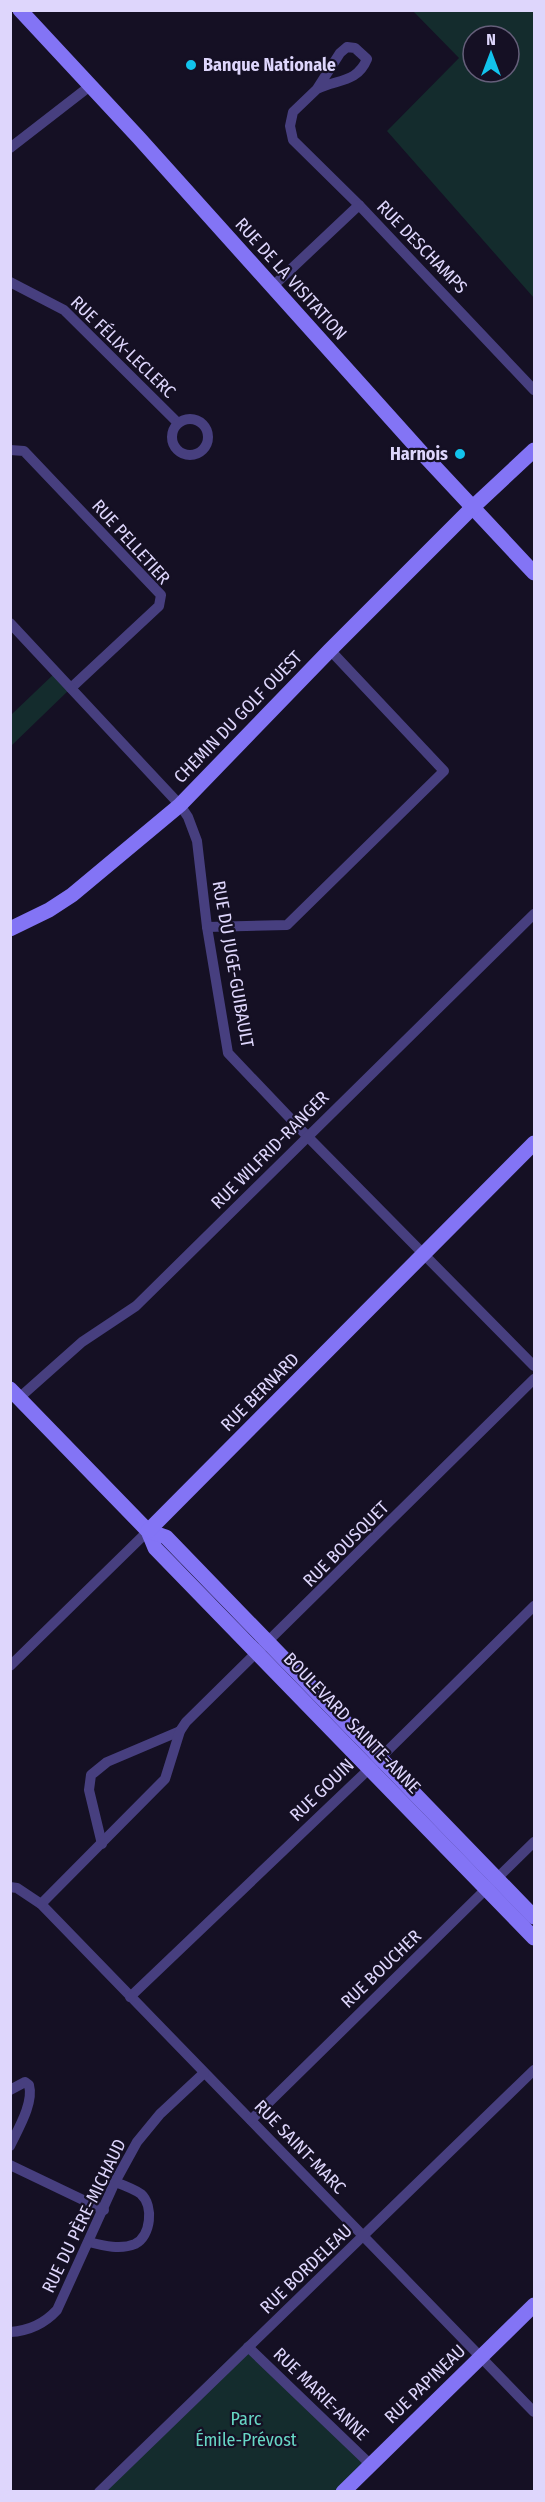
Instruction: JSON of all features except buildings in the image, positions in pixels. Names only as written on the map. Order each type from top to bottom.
[{"type":"street","name":"RUE DE LA VISITATION","points":[[20,10],[534,573]]},
{"type":"street","points":[[347,47],[355,48],[367,59],[362,71],[357,75],[330,82],[317,89],[330,66],[347,47]]},
{"type":"street","points":[[10,148],[90,86]]},
{"type":"street","name":"RUE DESCHAMPS","points":[[317,89],[293,112],[290,126],[293,140],[359,205],[534,390]]},
{"type":"street","points":[[272,287],[359,205]]},
{"type":"street","name":"RUE FÉLIX-LECLERC","points":[[10,282],[64,310],[178,423]]},
{"type":"street","name":"RUE PELLETIER","points":[[10,450],[24,451],[161,595],[159,606],[71,688]]},
{"type":"street","name":"CHEMIN DU GOLF OUEST","points":[[10,929],[40,915],[72,895],[180,805],[330,650],[473,507],[534,450]]},
{"type":"street","name":"RUE DU JUGE-GUIBAULT","points":[[10,623],[180,805],[188,817],[196,842],[207,927],[228,1053],[534,1366]]},
{"type":"street","points":[[207,927],[287,925],[444,771],[330,650]]},
{"type":"street","name":"RUE WILFRID-RANGER","points":[[15,1394],[82,1342],[136,1306],[534,914]]},
{"type":"street","name":"RUE BERNARD","points":[[10,1666],[148,1531],[534,1143]]},
{"type":"street","name":"RUE BOUSQUET","points":[[41,1904],[165,1779],[180,1731],[186,1722],[534,1379]]},
{"type":"street","name":"BOULEVARD SAINTE-ANNE","points":[[15,1394],[148,1531],[154,1548],[380,1757],[492,1884],[534,1938]]},
{"type":"street","name":"RUE GOUIN","points":[[130,1997],[369,1769],[534,1606]]},
{"type":"street","name":"BOULEVARD SAINTE-ANNE","points":[[263,1648],[369,1769],[492,1884],[534,1917]]},
{"type":"street","name":"RUE BOUSQUET","points":[[102,1844],[89,1790],[91,1775],[107,1762],[180,1731]]},
{"type":"street","name":"RUE BOUCHER","points":[[251,2120],[534,1842]]},
{"type":"street","points":[[10,1887],[17,1888],[41,1904]]},
{"type":"street","name":"RUE SAINT-MARC","points":[[41,1904],[534,2412]]},
{"type":"street","name":"RUE BORDELEAU","points":[[99,2492],[534,2070]]},
{"type":"street","name":"RUE DU PÈRE-MICHAUD","points":[[10,2332],[21,2331],[48,2320],[57,2310],[137,2142],[160,2114],[204,2073]]},
{"type":"street","points":[[10,2090],[25,2082],[31,2091],[10,2146]]},
{"type":"street","points":[[10,2165],[104,2210]]},
{"type":"street","points":[[89,2242],[108,2247],[128,2246],[138,2243],[145,2232],[150,2218],[144,2198],[116,2182]]},
{"type":"street","name":"RUE PAPINEAU","points":[[343,2492],[534,2305]]},
{"type":"street","name":"RUE MARIE-ANNE","points":[[248,2347],[371,2465]]},
{"type":"green space","points":[[413,11],[534,11],[534,298],[387,131],[459,58]]},
{"type":"green space","points":[[56,672],[71,688],[11,746],[11,715]]},
{"type":"green space","name":"Parc Émile-Prévost","points":[[247,2341],[367,2465],[340,2491],[95,2492]]},
{"type":"place","name":"Banque Nationale","points":[[191,65]]},
{"type":"place","name":"Harnois","points":[[460,454]]}]
